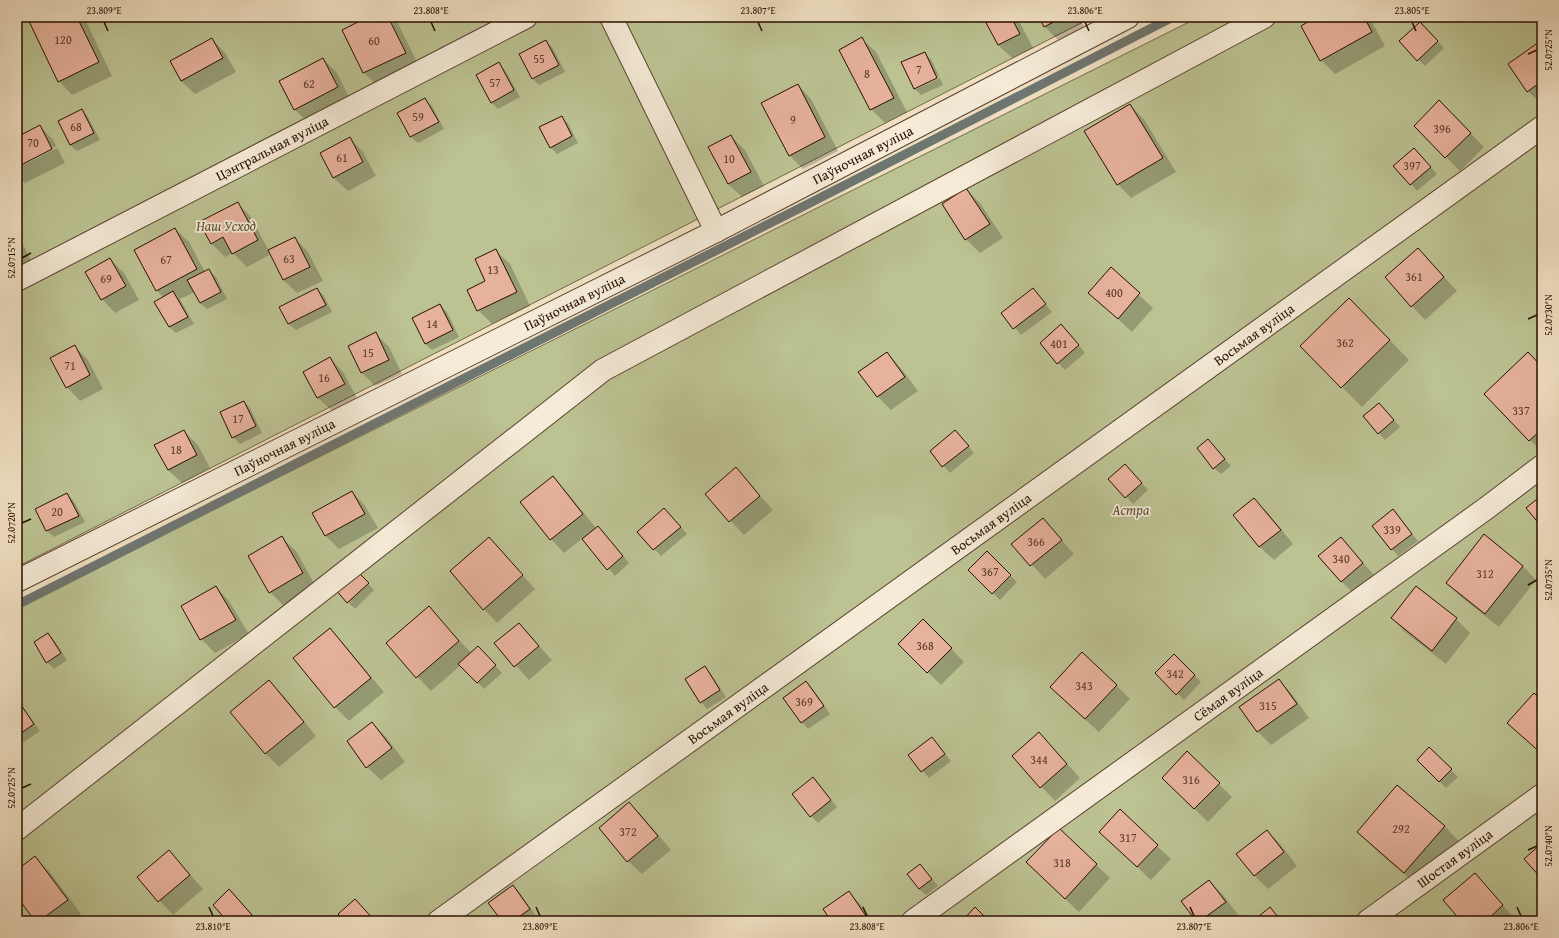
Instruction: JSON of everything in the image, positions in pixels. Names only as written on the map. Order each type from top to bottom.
[{"type":"lane","name":"Цэнтральная вуліца","points":[[17,280],[526,17]]},
{"type":"lane","points":[[611,17],[716,232]]},
{"type":"lane","name":"Паўночная вуліца","points":[[17,581],[716,232],[1128,17]]},
{"type":"lane","points":[[17,829],[603,370],[1264,17]]},
{"type":"lane","name":"Восьмая вуліца","points":[[439,921],[1542,127]]},
{"type":"lane","name":"Сёмая вуліца","points":[[913,921],[1488,507],[1542,466]]},
{"type":"lane","name":"Шостая вуліца","points":[[1368,921],[1542,795]]},
{"type":"green space","name":"Наш Усход","points":[[17,17],[1093,17],[17,567]]},
{"type":"green space","name":"Астра","points":[[1199,17],[1542,17],[1542,921],[17,921],[17,608]]},
{"type":"building","points":[[27,17],[77,17],[99,62],[58,82]]},
{"type":"building","points":[[368,17],[388,17],[406,53],[363,73],[342,30]]},
{"type":"building","points":[[983,17],[1011,17],[1020,34],[998,45]]},
{"type":"building","points":[[1039,17],[1063,17],[1044,27]]},
{"type":"building","points":[[1316,17],[1364,17],[1372,32],[1320,61],[1301,26]]},
{"type":"building","points":[[1420,22],[1438,41],[1417,61],[1399,41]]},
{"type":"building","points":[[862,37],[894,98],[870,110],[839,50]]},
{"type":"building","points":[[212,38],[223,58],[181,81],[170,61]]},
{"type":"building","points":[[546,40],[559,65],[532,79],[519,54]]},
{"type":"building","points":[[1539,42],[1542,47],[1542,81],[1527,92],[1508,64]]},
{"type":"building","points":[[925,52],[937,78],[914,89],[901,62]]},
{"type":"building","points":[[323,58],[338,87],[294,110],[279,81]]},
{"type":"building","points":[[499,62],[514,90],[491,103],[476,75]]},
{"type":"building","points":[[798,84],[825,137],[789,156],[761,103]]},
{"type":"building","points":[[425,98],[439,122],[410,137],[397,113]]},
{"type":"building","points":[[1439,100],[1471,133],[1445,158],[1414,126]]},
{"type":"building","points":[[1130,104],[1163,158],[1117,185],[1084,131]]},
{"type":"building","points":[[82,109],[94,133],[70,145],[58,121]]},
{"type":"building","points":[[562,116],[572,136],[550,148],[539,127]]},
{"type":"building","points":[[40,125],[52,149],[17,167],[17,137]]},
{"type":"building","points":[[731,135],[751,172],[728,184],[708,147]]},
{"type":"building","points":[[350,137],[363,162],[333,178],[320,153]]},
{"type":"building","points":[[1414,148],[1431,167],[1410,185],[1393,166]]},
{"type":"building","points":[[966,188],[990,224],[965,240],[942,204]]},
{"type":"building","points":[[238,202],[258,240],[232,254],[223,237],[211,244],[199,222]]},
{"type":"building","points":[[175,228],[197,269],[156,291],[134,250]]},
{"type":"building","points":[[295,237],[310,267],[283,280],[268,250]]},
{"type":"building","points":[[1418,248],[1444,277],[1411,307],[1385,277]]},
{"type":"building","points":[[496,249],[517,292],[477,311],[467,290],[485,281],[475,259]]},
{"type":"building","points":[[110,258],[126,286],[101,300],[85,272]]},
{"type":"building","points":[[1111,267],[1140,293],[1118,319],[1088,293]]},
{"type":"building","points":[[209,269],[221,292],[200,303],[187,280]]},
{"type":"building","points":[[317,288],[326,305],[288,324],[279,307]]},
{"type":"building","points":[[1033,288],[1046,304],[1013,329],[1001,313]]},
{"type":"building","points":[[173,291],[188,317],[169,327],[154,302]]},
{"type":"building","points":[[1349,298],[1390,340],[1341,388],[1300,346]]},
{"type":"building","points":[[440,304],[453,330],[425,344],[412,318]]},
{"type":"building","points":[[1061,324],[1079,345],[1057,364],[1040,343]]},
{"type":"building","points":[[376,332],[389,360],[361,373],[348,346]]},
{"type":"building","points":[[75,345],[90,375],[66,388],[50,358]]},
{"type":"building","points":[[887,352],[905,377],[877,397],[858,372]]},
{"type":"building","points":[[1528,352],[1542,367],[1542,429],[1529,441],[1484,394]]},
{"type":"building","points":[[330,357],[345,384],[317,398],[303,372]]},
{"type":"building","points":[[244,401],[256,426],[232,438],[220,412]]},
{"type":"building","points":[[1379,403],[1394,420],[1378,434],[1363,416]]},
{"type":"building","points":[[184,430],[197,455],[168,470],[154,445]]},
{"type":"building","points":[[955,430],[969,446],[942,467],[930,451]]},
{"type":"building","points":[[1208,439],[1225,459],[1213,469],[1197,448]]},
{"type":"building","points":[[1125,464],[1142,483],[1125,498],[1108,479]]},
{"type":"building","points":[[736,467],[760,496],[729,522],[705,494]]},
{"type":"building","points":[[553,476],[583,514],[550,540],[520,502]]},
{"type":"building","points":[[352,491],[365,514],[325,536],[312,513]]},
{"type":"building","points":[[67,493],[79,516],[46,531],[35,509]]},
{"type":"building","points":[[1542,495],[1542,525],[1541,526],[1526,508]]},
{"type":"building","points":[[1254,498],[1281,530],[1259,547],[1233,515]]},
{"type":"building","points":[[664,508],[681,527],[653,550],[637,532]]},
{"type":"building","points":[[1393,509],[1412,534],[1391,550],[1372,526]]},
{"type":"building","points":[[1043,518],[1062,540],[1030,566],[1011,544]]},
{"type":"building","points":[[598,526],[623,556],[607,570],[582,539]]},
{"type":"building","points":[[1484,534],[1523,566],[1485,614],[1446,583]]},
{"type":"building","points":[[282,536],[303,573],[269,593],[248,556]]},
{"type":"building","points":[[489,537],[523,575],[483,610],[450,571]]},
{"type":"building","points":[[1341,537],[1363,563],[1341,582],[1318,556]]},
{"type":"building","points":[[987,551],[1011,575],[992,594],[968,570]]},
{"type":"building","points":[[357,571],[369,583],[347,603],[336,590]]},
{"type":"building","points":[[216,586],[236,620],[200,640],[181,606]]},
{"type":"building","points":[[1416,586],[1457,618],[1432,651],[1391,618]]},
{"type":"building","points":[[429,606],[459,641],[416,678],[386,643]]},
{"type":"building","points":[[923,619],[952,648],[927,673],[898,644]]},
{"type":"building","points":[[519,623],[539,646],[514,667],[494,643]]},
{"type":"building","points":[[330,628],[371,678],[334,708],[293,658]]},
{"type":"building","points":[[48,633],[61,653],[46,663],[34,642]]},
{"type":"building","points":[[478,646],[496,665],[477,683],[458,664]]},
{"type":"building","points":[[1082,652],[1117,685],[1085,719],[1050,687]]},
{"type":"building","points":[[1174,654],[1195,675],[1176,695],[1155,673]]},
{"type":"building","points":[[705,666],[720,690],[700,703],[685,679]]},
{"type":"building","points":[[1279,679],[1297,704],[1257,732],[1239,707]]},
{"type":"building","points":[[269,680],[304,722],[265,754],[230,712]]},
{"type":"building","points":[[806,681],[824,706],[801,723],[783,698]]},
{"type":"building","points":[[1534,693],[1542,701],[1542,754],[1507,723]]},
{"type":"building","points":[[19,702],[34,724],[17,736],[17,704]]},
{"type":"building","points":[[372,722],[392,748],[366,768],[347,741]]},
{"type":"building","points":[[1039,732],[1067,764],[1040,788],[1012,756]]},
{"type":"building","points":[[932,737],[945,754],[921,772],[908,755]]},
{"type":"building","points":[[1429,747],[1452,769],[1439,782],[1417,760]]},
{"type":"building","points":[[1187,751],[1220,783],[1194,809],[1162,778]]},
{"type":"building","points":[[813,777],[831,800],[810,817],[792,794]]},
{"type":"building","points":[[1397,785],[1445,826],[1404,873],[1357,832]]},
{"type":"building","points":[[629,802],[658,836],[627,862],[599,828]]},
{"type":"building","points":[[1120,809],[1158,845],[1137,867],[1099,832]]},
{"type":"building","points":[[1059,828],[1097,864],[1065,899],[1026,862]]},
{"type":"building","points":[[1267,830],[1284,852],[1254,876],[1236,854]]},
{"type":"building","points":[[1542,843],[1542,879],[1524,859]]},
{"type":"building","points":[[169,850],[190,875],[158,902],[137,877]]},
{"type":"building","points":[[35,856],[68,900],[39,921],[35,921],[17,897],[17,870]]},
{"type":"building","points":[[920,864],[932,879],[919,889],[907,874]]},
{"type":"building","points":[[1475,873],[1503,905],[1486,921],[1461,921],[1443,900]]},
{"type":"building","points":[[1209,880],[1226,902],[1200,921],[1196,921],[1181,901]]},
{"type":"building","points":[[513,885],[530,909],[513,921],[502,921],[488,903]]},
{"type":"building","points":[[229,889],[252,915],[246,921],[227,921],[213,905]]},
{"type":"building","points":[[849,891],[868,919],[866,921],[831,921],[823,909]]},
{"type":"building","points":[[355,899],[375,921],[344,921],[338,914]]},
{"type":"building","points":[[975,907],[989,921],[962,921]]},
{"type":"building","points":[[1270,907],[1281,921],[1253,921]]},
{"type":"waterway","points":[[17,605],[1173,17]]}]
